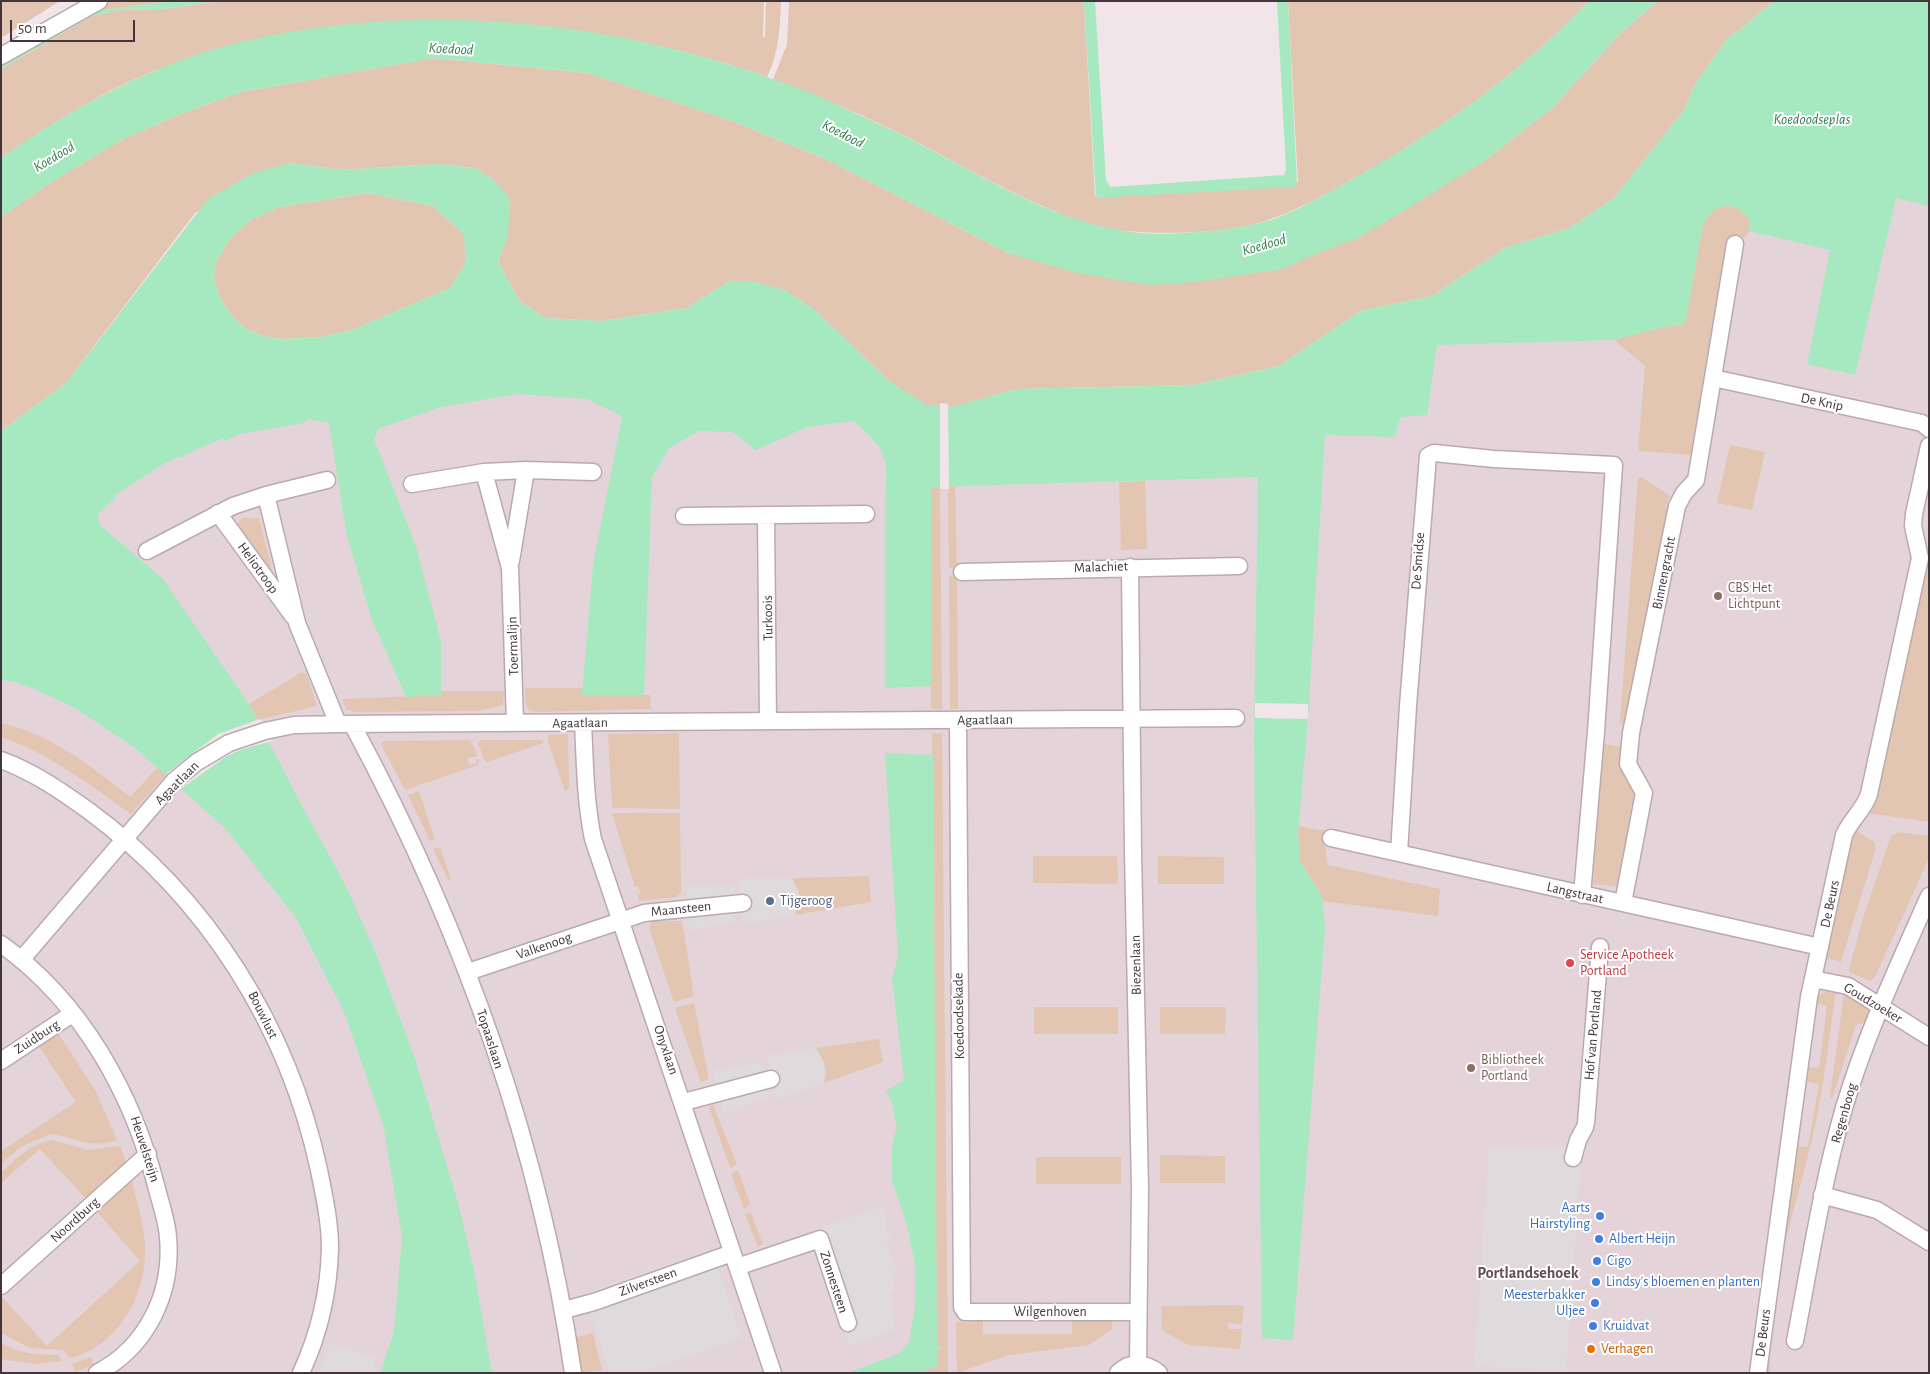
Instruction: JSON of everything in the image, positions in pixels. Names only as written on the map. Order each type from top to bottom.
[{"type":"street","points":[[1,56],[99,1]]},
{"type":"street","name":"Binnengracht","points":[[1623,903],[1644,793],[1628,764],[1631,733],[1677,506],[1684,493],[1696,480],[1735,244]]},
{"type":"street","name":"De Knip","points":[[1713,378],[1922,424],[1929,429]]},
{"type":"street","name":"De Beurs","points":[[1758,1373],[1812,979],[1844,835],[1852,821],[1865,806],[1870,794],[1920,558],[1914,526],[1914,514],[1929,446]]},
{"type":"street","name":"De Smidse","points":[[1399,853],[1407,712],[1428,456],[1434,453],[1494,459],[1614,465],[1597,722],[1582,895]]},
{"type":"street","points":[[412,484],[484,472],[526,470],[593,472]]},
{"type":"street","name":"Toermalijn","points":[[515,723],[510,568],[526,470]]},
{"type":"street","name":"Toermalijn","points":[[484,472],[510,568]]},
{"type":"street","points":[[147,551],[218,513],[266,495],[327,480]]},
{"type":"street","name":"Heliotroop","points":[[266,495],[297,623]]},
{"type":"street","name":"Heliotroop","points":[[218,513],[297,623],[345,724]]},
{"type":"street","points":[[684,516],[866,514]]},
{"type":"street","name":"Turkoois","points":[[766,515],[768,721]]},
{"type":"street","name":"Malachiet","points":[[962,572],[1130,566],[1239,566]]},
{"type":"street","name":"Biezenlaan","points":[[1130,566],[1133,852],[1140,1189],[1138,1364]]},
{"type":"street","name":"Agaatlaan","points":[[21,960],[126,840],[174,781],[198,762],[229,742],[279,727],[345,724],[1236,718]]},
{"type":"street","name":"Koedoodsekade","points":[[958,720],[963,1310]]},
{"type":"street","name":"Onyxlaan","points":[[584,723],[587,813],[593,839],[684,1102],[734,1260],[773,1373]]},
{"type":"street","name":"Topaaslaan","points":[[345,724],[412,840],[468,972],[527,1153],[564,1310],[573,1373]]},
{"type":"street","name":"Bouwlust","points":[[1,760],[46,781],[126,840],[188,902],[238,969],[276,1041],[306,1120],[324,1197],[330,1246],[328,1278],[320,1319],[315,1339],[301,1373]]},
{"type":"street","name":"Langstraat","points":[[1331,838],[1820,947]]},
{"type":"street","name":"Regenboog","points":[[1795,1341],[1822,1195],[1844,1106],[1880,1006],[1929,896]]},
{"type":"street","name":"Maansteen","points":[[621,920],[644,913],[743,903]]},
{"type":"street","name":"Valkenoog","points":[[468,972],[621,920]]},
{"type":"street","name":"Heuvelsteijn","points":[[1,944],[21,960],[72,1014],[94,1042],[122,1091],[141,1131],[167,1229],[168,1257],[165,1283],[153,1318],[143,1335],[126,1353],[96,1373]]},
{"type":"street","name":"Hof van Portland","points":[[1573,1158],[1585,1125],[1600,947]]},
{"type":"street","name":"Goudzoeker","points":[[1812,979],[1848,986],[1929,1037]]},
{"type":"street","name":"Zuidburg","points":[[1,1061],[72,1014]]},
{"type":"street","points":[[684,1102],[771,1079]]},
{"type":"street","name":"Noordburg","points":[[1,1286],[148,1154]]},
{"type":"street","points":[[1822,1195],[1877,1210],[1929,1242]]},
{"type":"street","name":"Zonnesteen","points":[[734,1260],[820,1239],[848,1323]]},
{"type":"street","name":"Zilversteen","points":[[564,1310],[734,1260]]},
{"type":"street","name":"Wilgenhoven","points":[[963,1310],[1000,1313],[1138,1312]]},
{"type":"street","points":[[1118,1373],[1125,1367],[1138,1364],[1153,1368],[1159,1373]]},
{"type":"shaded area","points":[[1,1],[60,1],[1,38]]},
{"type":"shaded area","points":[[114,1],[172,1],[97,11],[1,65],[1,59],[100,5]]},
{"type":"shaded area","points":[[219,1],[764,1],[763,37],[765,37],[766,1],[781,1],[776,50],[767,77],[693,54],[617,37],[538,27],[459,22],[379,24],[301,33],[224,49],[151,72],[112,90],[74,111],[1,158],[1,69],[92,16],[120,10],[163,9]]},
{"type":"shaded area","points":[[789,1],[1084,1],[1095,196],[1298,182],[1288,1],[1589,1],[1536,52],[1480,98],[1421,139],[1323,196],[1275,218],[1245,226],[1200,232],[1150,233],[1105,228],[1088,224],[1047,208],[1007,190],[872,120],[773,80],[787,44]]},
{"type":"shaded area","points":[[1657,1],[1775,1],[1727,39],[1695,84],[1684,110],[1614,198],[1569,228],[1507,247],[1432,296],[1360,311],[1279,366],[1193,385],[1016,389],[952,407],[927,405],[890,382],[815,310],[785,290],[729,281],[687,308],[602,321],[545,318],[519,301],[498,261],[508,235],[494,180],[474,168],[438,164],[341,170],[290,163],[195,213],[66,383],[1,431],[1,217],[50,183],[123,139],[183,113],[241,92],[433,58],[588,73],[732,121],[826,159],[1008,253],[1283,269],[1484,161],[1552,108],[1618,36]]},
{"type":"shaded area","points":[[1929,158],[1929,1373],[1,1373],[1,539],[210,411],[484,380],[1308,403],[1720,192]]},
{"type":"shaded area","points":[[367,193],[433,206],[464,234],[466,262],[450,288],[352,330],[320,337],[281,339],[263,336],[245,328],[232,316],[220,298],[214,280],[215,264],[230,238],[251,220],[279,207]]},
{"type":"shaded area","points":[[1726,205],[1739,209],[1749,219],[1749,231],[1745,238],[1733,235],[1694,455],[1638,451],[1645,366],[1614,340],[1663,327],[1685,324],[1703,224],[1712,211]]},
{"type":"shaded area","points":[[1730,445],[1765,452],[1752,510],[1717,503]]},
{"type":"shaded area","points":[[1638,477],[1642,477],[1670,496],[1665,507],[1670,509],[1629,725],[1620,723]]},
{"type":"shaded area","points":[[1145,481],[1147,549],[1121,550],[1119,482]]},
{"type":"shaded area","points":[[940,486],[942,709],[931,709],[931,487]]},
{"type":"shaded area","points":[[948,486],[955,486],[957,569],[949,567]]},
{"type":"shaded area","points":[[242,518],[259,518],[274,578],[280,578],[284,594],[237,524]]},
{"type":"shaded area","points":[[1929,544],[1929,822],[1868,813],[1874,805]]},
{"type":"shaded area","points":[[957,575],[958,709],[950,709],[949,576]]},
{"type":"shaded area","points":[[302,672],[307,675],[317,706],[258,720],[249,704]]},
{"type":"shaded area","points":[[525,688],[582,688],[582,694],[650,695],[651,709],[538,712],[529,710],[526,705]]},
{"type":"shaded area","points":[[441,691],[504,691],[503,705],[479,711],[355,712],[346,709],[342,699],[441,695]]},
{"type":"shaded area","points":[[1,723],[37,735],[70,752],[130,797],[158,767],[166,774],[131,814],[53,761],[1,737]]},
{"type":"shaded area","points":[[679,733],[680,809],[612,808],[608,734]]},
{"type":"shaded area","points":[[932,733],[942,733],[948,1373],[917,1373],[937,1366],[937,1350],[941,1347],[937,1346]]},
{"type":"shaded area","points":[[568,734],[569,789],[565,791],[548,742],[548,735]]},
{"type":"shaded area","points":[[470,740],[478,756],[467,758],[470,765],[477,763],[476,760],[479,759],[478,765],[405,790],[381,744],[384,741]]},
{"type":"shaded area","points":[[481,740],[543,740],[543,743],[487,762],[478,743]]},
{"type":"shaded area","points":[[1603,744],[1623,747],[1641,793],[1623,887],[1593,884]]},
{"type":"shaded area","points":[[419,791],[435,839],[430,841],[408,795]]},
{"type":"shaded area","points":[[612,813],[680,813],[681,893],[676,897],[639,901],[636,889],[639,895],[641,894],[638,886],[635,887]]},
{"type":"shaded area","points":[[1298,826],[1325,831],[1324,840],[1328,865],[1440,889],[1438,916],[1322,901],[1322,896],[1300,861]]},
{"type":"shaded area","points":[[1855,830],[1874,842],[1876,848],[1841,962],[1825,958],[1849,837]]},
{"type":"shaded area","points":[[1898,832],[1929,836],[1929,858],[1875,977],[1870,981],[1849,970],[1862,921],[1891,836]]},
{"type":"shaded area","points":[[440,847],[451,880],[449,881],[433,849]]},
{"type":"shaded area","points":[[1033,856],[1117,856],[1118,884],[1033,883]]},
{"type":"shaded area","points":[[1158,856],[1224,857],[1224,884],[1158,884]]},
{"type":"shaded area","points":[[869,877],[871,902],[795,915],[799,898],[792,878]]},
{"type":"shaded area","name":"Tijgeroog","points":[[792,878],[799,893],[800,904],[797,904],[795,916],[742,924],[740,879]]},
{"type":"shaded area","points":[[686,886],[735,886],[737,922],[689,930]]},
{"type":"shaded area","points":[[652,921],[682,921],[694,996],[674,1002],[649,928]]},
{"type":"shaded area","points":[[1830,990],[1836,992],[1821,1096],[1777,1281],[1772,1311],[1770,1373],[1763,1373],[1794,1146],[1808,1147],[1819,1084],[1804,1081],[1806,1067],[1819,1068],[1827,1006],[1816,1003],[1821,994]]},
{"type":"shaded area","points":[[1844,993],[1871,1008],[1865,1022],[1856,1025],[1832,1099],[1830,1097]]},
{"type":"shaded area","points":[[694,1003],[709,1079],[701,1082],[675,1008]]},
{"type":"shaded area","points":[[1034,1007],[1118,1007],[1118,1034],[1034,1034]]},
{"type":"shaded area","points":[[1160,1007],[1226,1007],[1225,1034],[1160,1034]]},
{"type":"shaded area","points":[[57,1031],[96,1092],[117,1140],[99,1144],[51,1134],[20,1147],[1,1164],[1,1151],[76,1102],[36,1042]]},
{"type":"shaded area","points":[[879,1039],[883,1062],[824,1083],[816,1048]]},
{"type":"shaded area","points":[[816,1048],[823,1060],[826,1072],[824,1083],[776,1099],[767,1055]]},
{"type":"shaded area","points":[[761,1063],[768,1098],[723,1114],[713,1071]]},
{"type":"shaded area","points":[[713,1105],[737,1164],[730,1168],[709,1107]]},
{"type":"shaded area","points":[[52,1140],[88,1150],[121,1147],[127,1165],[88,1201],[40,1149],[1,1183],[1,1173],[18,1157],[37,1145]]},
{"type":"shaded area","points":[[1489,1146],[1582,1148],[1566,1373],[1474,1366]]},
{"type":"shaded area","points":[[1160,1155],[1225,1156],[1225,1183],[1160,1183]]},
{"type":"shaded area","points":[[1036,1157],[1121,1157],[1121,1184],[1036,1184]]},
{"type":"shaded area","points":[[738,1170],[750,1204],[744,1209],[731,1174]]},
{"type":"shaded area","points":[[131,1177],[144,1235],[144,1270],[140,1287],[133,1303],[125,1318],[114,1332],[101,1344],[70,1358],[63,1350],[30,1348],[1,1333],[1,1296],[47,1346],[140,1261],[93,1207]]},
{"type":"shaded area","points":[[884,1206],[887,1232],[894,1234],[886,1239],[898,1275],[892,1277],[896,1291],[890,1293],[897,1314],[892,1316],[896,1330],[849,1346],[814,1229]]},
{"type":"shaded area","points":[[751,1212],[763,1244],[758,1247],[745,1214]]},
{"type":"shaded area","points":[[711,1249],[742,1338],[642,1373],[610,1373],[583,1294]]},
{"type":"shaded area","points":[[1244,1305],[1242,1325],[1228,1323],[1228,1329],[1242,1329],[1240,1349],[1188,1345],[1162,1330],[1161,1306]]},
{"type":"shaded area","points":[[1072,1320],[1112,1321],[1112,1329],[1089,1345],[1009,1355],[957,1373],[956,1322],[983,1321],[983,1334],[1072,1334]]},
{"type":"shaded area","points":[[593,1333],[602,1370],[581,1373],[576,1337]]},
{"type":"shaded area","points":[[1,1342],[22,1352],[58,1355],[62,1361],[35,1364],[1,1359]]},
{"type":"shaded area","points":[[331,1343],[376,1358],[373,1368],[377,1370],[376,1373],[318,1373]]},
{"type":"shaded area","points":[[91,1357],[93,1365],[75,1372],[72,1364]]},
{"type":"water","points":[[172,1],[219,1],[163,9],[120,10],[92,16],[1,69],[1,65],[97,11]]},
{"type":"water","points":[[1084,1],[1095,1],[1106,181],[1111,187],[1284,175],[1286,170],[1277,1],[1288,1],[1297,184],[1292,187],[1096,198]]},
{"type":"water","name":"Koedood","points":[[1589,1],[1657,1],[1618,36],[1552,108],[1484,161],[1358,238],[1310,256],[1283,269],[1195,282],[1150,285],[1077,273],[1008,253],[826,159],[732,121],[588,73],[434,58],[241,92],[183,113],[123,139],[50,183],[1,217],[1,158],[52,124],[132,81],[217,48],[284,33],[353,24],[423,20],[492,22],[562,28],[631,40],[698,56],[764,76],[821,97],[906,137],[1012,192],[1068,216],[1126,231],[1157,234],[1222,230],[1260,223],[1297,209],[1418,140],[1449,120],[1507,76],[1535,53]]},
{"type":"water","name":"Koedoodseplas","points":[[1775,1],[1929,1],[1929,206],[1896,198],[1855,375],[1807,364],[1830,250],[1749,231],[1749,219],[1739,209],[1726,205],[1712,211],[1703,224],[1685,324],[1663,327],[1614,340],[1437,345],[1427,415],[1400,417],[1395,437],[1325,435],[1308,719],[1298,832],[1300,861],[1322,896],[1325,928],[1293,1340],[1262,1338],[1254,739],[1258,477],[931,487],[932,686],[885,688],[886,472],[883,454],[879,447],[854,421],[807,427],[756,450],[732,432],[699,431],[669,448],[652,477],[644,695],[582,695],[593,565],[622,416],[587,399],[516,394],[441,407],[378,429],[374,439],[416,546],[441,641],[441,695],[406,697],[371,617],[346,532],[329,423],[307,419],[304,423],[240,434],[224,441],[224,438],[188,453],[182,458],[180,456],[165,463],[115,495],[115,498],[98,514],[99,524],[163,579],[249,704],[346,886],[375,951],[415,1059],[459,1206],[474,1270],[492,1373],[380,1373],[394,1332],[402,1236],[383,1124],[344,1012],[296,918],[225,828],[135,748],[75,708],[32,688],[16,682],[1,680],[1,431],[66,383],[208,199],[253,173],[290,163],[341,170],[438,164],[474,168],[494,180],[510,199],[508,235],[498,261],[519,301],[545,318],[602,321],[687,308],[729,281],[751,281],[785,290],[815,310],[890,382],[927,405],[952,407],[1016,389],[1193,385],[1279,366],[1360,311],[1432,296],[1507,247],[1569,228],[1614,198],[1684,110],[1695,84],[1727,39]],"holes":[[[367,193],[433,206],[464,234],[466,262],[450,288],[352,330],[320,337],[281,339],[263,336],[245,328],[232,316],[220,298],[214,280],[215,264],[230,238],[251,220],[279,207]]]},
{"type":"water","points":[[885,753],[933,755],[937,1346],[941,1347],[941,1350],[937,1350],[937,1366],[917,1373],[847,1373],[899,1354],[909,1342],[915,1307],[915,1265],[907,1225],[892,1180],[892,1145],[897,1128],[892,1103],[886,1091],[904,1080],[892,979],[898,956]]},
{"type":"pier","points":[[940,403],[948,404],[949,489],[940,489]]},
{"type":"pier","points":[[1255,703],[1308,704],[1308,719],[1255,718]]},
{"type":"pier","points":[[260,719],[272,741],[243,749],[227,756],[182,788],[166,774],[218,734]]},
{"type":"place","name":"CBS Het Lichtpunt","points":[[1718,596]]},
{"type":"place","name":"Tijgeroog","points":[[770,901]]},
{"type":"place","name":"Service Apotheek Portland","points":[[1570,963]]},
{"type":"place","name":"Bibliotheek Portland","points":[[1471,1068]]},
{"type":"place","name":"Aarts Hairstyling","points":[[1600,1216]]},
{"type":"place","name":"Albert Heijn","points":[[1599,1239]]},
{"type":"place","name":"Cigo","points":[[1597,1261]]},
{"type":"place","name":"Lindsy's bloemen en planten","points":[[1596,1282]]},
{"type":"place","name":"Meesterbakker Uljee","points":[[1595,1303]]},
{"type":"place","name":"Kruidvat","points":[[1593,1326]]},
{"type":"place","name":"Verhagen","points":[[1591,1349]]},
{"type":"district","name":"Portlandsehoek","points":[[1528,1273]]}]
